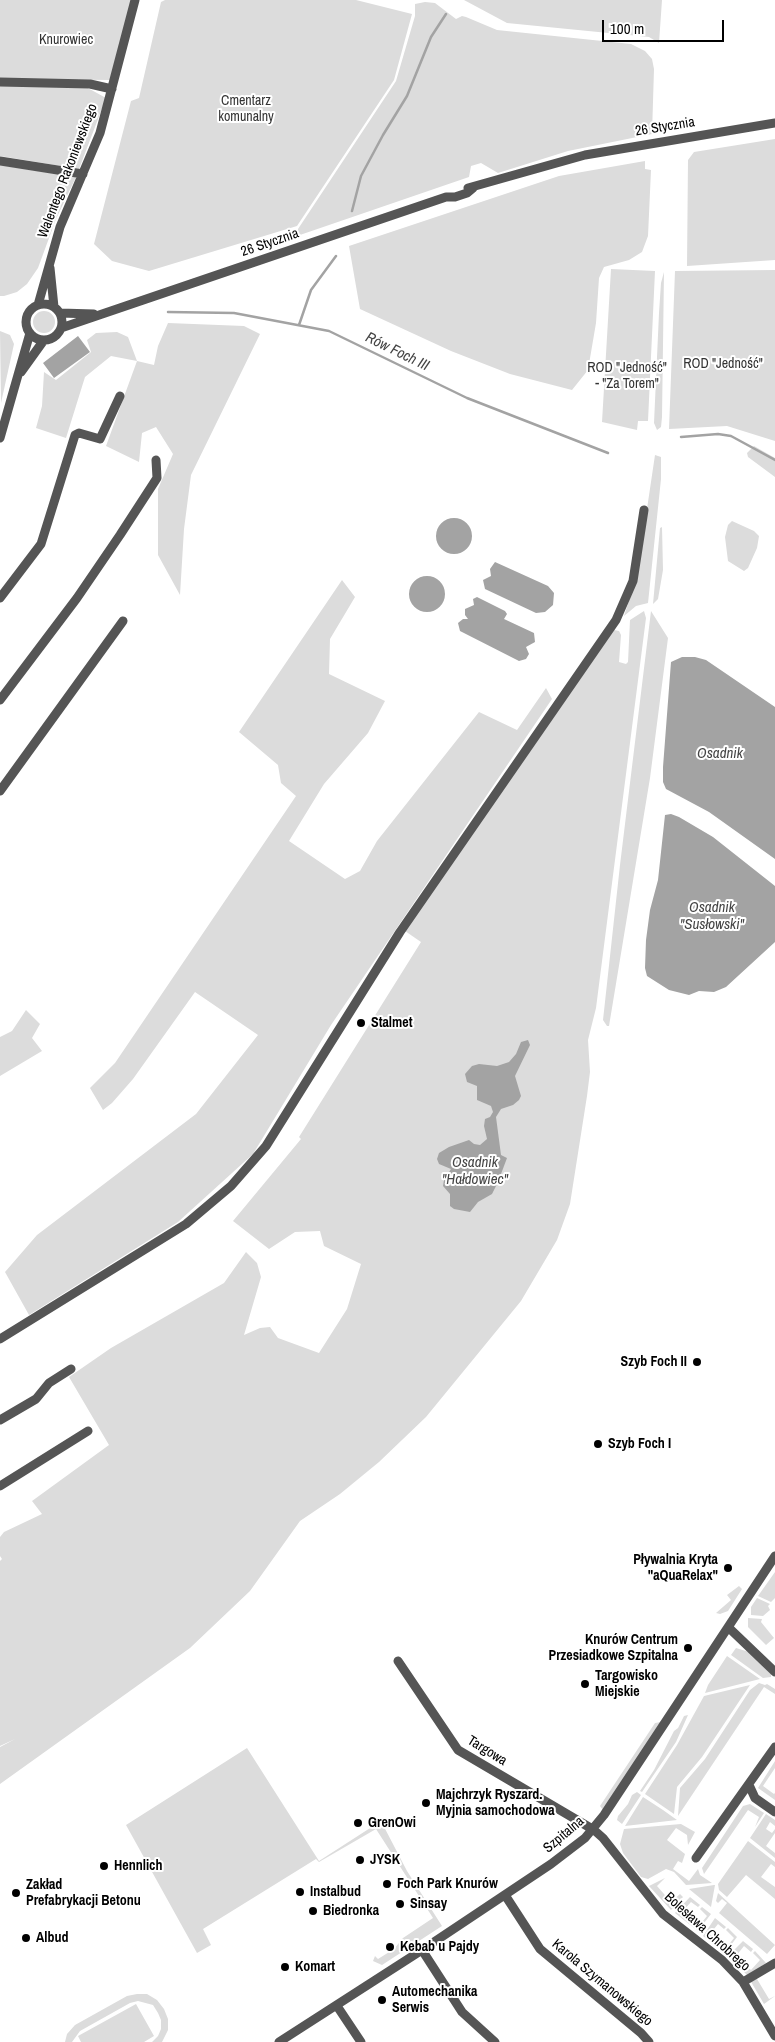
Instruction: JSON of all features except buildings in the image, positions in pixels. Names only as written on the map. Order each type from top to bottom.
[{"type":"street","name":"Walentego Rakoniewskiego","points":[[38,305],[62,222],[100,133],[135,0]]},
{"type":"street","points":[[0,82],[90,84],[112,89]]},
{"type":"street","name":"26 Stycznia","points":[[61,328],[446,197],[454,192],[473,188],[546,164],[585,154],[775,123]]},
{"type":"street","points":[[0,161],[83,174]]},
{"type":"street","name":"Walentego Rakoniewskiego","points":[[50,266],[57,310]]},
{"type":"street","points":[[0,438],[30,333],[27,318],[30,312],[38,305],[47,304],[57,310],[61,328],[56,335],[44,340],[19,374]]},
{"type":"street","name":"26 Stycznia","points":[[57,310],[102,314]]},
{"type":"street","points":[[30,333],[44,340]]},
{"type":"street","points":[[0,598],[41,544],[75,435],[79,433],[100,439],[120,396]]},
{"type":"street","points":[[0,700],[77,598],[120,535],[157,478],[156,460]]},
{"type":"street","points":[[0,1339],[186,1224],[231,1186],[266,1146],[400,932],[616,620],[633,580],[644,510]]},
{"type":"street","points":[[0,792],[123,621]]},
{"type":"street","points":[[0,1420],[36,1398],[49,1384],[71,1369]]},
{"type":"street","points":[[0,1486],[88,1431]]},
{"type":"street","name":"Szpitalna","points":[[278,2042],[337,2006],[559,1859],[594,1830],[775,1556]]},
{"type":"street","points":[[728,1627],[775,1672]]},
{"type":"street","name":"Targowa","points":[[398,1661],[458,1750],[594,1830]]},
{"type":"street","points":[[696,1858],[775,1747]]},
{"type":"street","points":[[749,1785],[756,1798],[775,1812]]},
{"type":"street","name":"Bolesława Chrobrego","points":[[594,1830],[603,1838],[663,1914],[722,1960],[743,1982],[775,2036]]},
{"type":"street","name":"Karola Szymanowskiego","points":[[505,1895],[540,1949],[641,2033],[648,2042]]},
{"type":"street","points":[[422,1950],[462,2012],[495,2042]]},
{"type":"street","points":[[743,1982],[775,1963]]},
{"type":"street","points":[[337,2006],[361,2042]]},
{"type":"green space","name":"Knurowiec","points":[[0,0],[131,0],[110,80],[0,79]]},
{"type":"green space","name":"Cmentarz komunalny","points":[[165,0],[356,0],[412,14],[394,80],[297,226],[149,271],[112,261],[94,244],[131,101],[139,98],[161,2]]},
{"type":"green space","points":[[464,0],[662,0],[659,43],[649,37],[507,23]]},
{"type":"green space","points":[[435,3],[456,19],[462,16],[466,17],[497,30],[631,44],[645,51],[652,59],[654,69],[652,134],[568,151],[498,173],[481,163],[471,166],[469,177],[297,236],[298,229],[396,81],[415,16],[415,4]]},
{"type":"green space","points":[[0,85],[86,87],[106,98],[79,169],[0,156]]},
{"type":"green space","points":[[775,139],[775,260],[687,266],[688,160],[694,152]]},
{"type":"green space","points":[[645,161],[645,169],[651,170],[648,236],[642,252],[629,260],[604,267],[599,278],[596,323],[588,370],[572,390],[510,374],[451,351],[360,309],[349,246],[559,176]]},
{"type":"green space","points":[[0,165],[76,177],[56,219],[38,268],[27,284],[17,292],[4,296],[0,296]]},
{"type":"green space","name":"ROD \"Jedność\" - \"Za Torem\"","points":[[611,269],[655,271],[648,421],[638,421],[637,430],[602,422]]},
{"type":"green space","name":"ROD \"Jedność\"","points":[[775,270],[775,441],[727,426],[669,429],[675,271]]},
{"type":"green space","points":[[664,272],[662,417],[661,427],[657,430],[654,423],[659,313],[661,283]]},
{"type":"green space","points":[[40,311],[48,311],[55,318],[55,326],[48,333],[40,333],[33,326],[33,318]]},
{"type":"green space","points":[[168,323],[244,326],[260,334],[191,475],[184,529],[180,595],[158,555],[158,489],[173,454],[156,427],[142,433],[139,462],[106,446],[137,361],[154,365],[158,346]]},
{"type":"green space","points":[[0,331],[10,335],[14,344],[1,403]]},
{"type":"green space","points":[[117,332],[128,337],[137,361],[111,356],[85,377],[66,438],[36,428],[42,406],[44,372],[56,380],[91,352],[87,340],[96,333]]},
{"type":"green space","points":[[754,446],[775,458],[775,477],[748,457],[747,453]]},
{"type":"green space","points":[[655,455],[661,457],[661,479],[648,603],[636,606],[624,616],[637,576]]},
{"type":"green space","points":[[732,521],[754,531],[759,536],[757,548],[748,568],[744,571],[728,561],[725,537],[728,525]]},
{"type":"green space","points":[[662,527],[663,570],[658,599],[653,604],[660,528]]},
{"type":"green space","points":[[342,580],[355,597],[330,639],[329,674],[385,701],[368,733],[324,784],[289,841],[345,879],[360,871],[377,841],[479,712],[517,730],[546,688],[552,699],[331,1025],[253,1154],[178,1222],[29,1315],[5,1272],[37,1235],[196,1114],[258,1035],[195,992],[133,1079],[112,1103],[103,1110],[90,1088],[115,1063],[296,796],[281,783],[278,765],[239,732]]},
{"type":"green space","points":[[644,611],[646,618],[596,1008],[588,1040],[590,1072],[587,1096],[570,1204],[557,1240],[521,1301],[426,1417],[379,1462],[340,1494],[300,1521],[250,1591],[190,1648],[0,1784],[0,1747],[15,1739],[0,1746],[0,1561],[2,1559],[0,1556],[0,1537],[4,1532],[42,1514],[32,1501],[109,1445],[69,1377],[111,1348],[224,1283],[246,1252],[257,1263],[261,1277],[244,1335],[260,1328],[270,1327],[278,1338],[319,1353],[347,1309],[361,1264],[324,1246],[320,1231],[295,1232],[269,1249],[233,1221],[301,1139],[299,1137],[421,942],[405,931],[614,630],[619,631],[621,635],[619,662],[626,664],[628,662],[630,620]]},
{"type":"green space","points":[[651,611],[668,638],[650,778],[609,1026],[607,1026],[603,1020]]},
{"type":"green space","points":[[26,1010],[40,1024],[32,1038],[42,1051],[0,1076],[0,1037],[12,1031]]},
{"type":"green space","points":[[775,1572],[775,1598],[771,1602],[758,1596]]},
{"type":"green space","points":[[739,1586],[742,1589],[728,1611],[720,1614],[716,1613],[731,1600],[727,1595]]},
{"type":"green space","points":[[757,1598],[770,1604],[768,1606],[770,1610],[763,1616],[751,1615],[751,1607]]},
{"type":"green space","points":[[748,1618],[762,1619],[761,1622],[774,1638],[766,1645],[748,1627]]},
{"type":"green space","points":[[736,1648],[749,1652],[771,1674],[771,1677],[763,1678],[731,1655]]},
{"type":"green space","points":[[727,1656],[760,1679],[705,1693],[708,1685]]},
{"type":"green space","points":[[759,1683],[767,1684],[775,1689],[775,1694],[764,1687],[678,1816],[680,1788],[705,1759],[750,1690]]},
{"type":"green space","points":[[750,1685],[702,1757],[677,1787],[674,1814],[645,1794],[677,1745],[704,1696]]},
{"type":"green space","points":[[688,1715],[676,1742],[642,1792],[640,1791],[654,1770],[674,1731],[678,1728],[684,1716]]},
{"type":"green space","points":[[661,1722],[603,1810],[600,1806],[655,1723]]},
{"type":"green space","points":[[247,1748],[319,1861],[381,1821],[407,1871],[442,1926],[382,1965],[373,1961],[375,1956],[378,1959],[394,1949],[403,1938],[433,1918],[376,1829],[319,1862],[316,1859],[203,1929],[211,1945],[197,1953],[126,1825]]},
{"type":"green space","points":[[775,1761],[775,1768],[763,1786],[775,1793],[775,1800],[758,1788]]},
{"type":"green space","points":[[637,1792],[641,1795],[622,1824],[617,1820],[618,1816],[628,1804],[632,1795]]},
{"type":"green space","points":[[643,1797],[663,1810],[677,1820],[625,1826]]},
{"type":"green space","points":[[750,1804],[764,1813],[755,1827],[759,1817],[748,1810],[704,1874],[702,1868],[743,1806]]},
{"type":"green space","points":[[766,1814],[775,1820],[775,1826],[770,1822],[766,1829],[772,1833],[775,1829],[775,1833],[766,1846],[775,1853],[775,1858],[750,1838]]},
{"type":"green space","points":[[681,1824],[695,1832],[688,1845],[687,1835],[676,1828],[667,1840],[685,1854],[682,1863],[678,1861],[673,1869],[689,1881],[698,1869],[700,1875],[712,1883],[686,1885],[674,1872],[666,1869],[648,1879],[641,1877],[623,1853],[620,1844],[624,1829]]},
{"type":"green space","points":[[748,1841],[775,1862],[775,1867],[771,1864],[761,1877],[775,1887],[775,1899],[746,1875],[727,1897],[719,1890],[718,1884]]},
{"type":"green space","points":[[665,1878],[657,1886],[671,1902],[680,1894],[683,1897],[671,1910],[649,1886]]},
{"type":"green space","points":[[714,1885],[711,1907],[689,1889]]},
{"type":"green space","points":[[718,1893],[775,1945],[767,1954],[719,1913],[727,1903],[722,1899],[718,1903],[716,1901]]},
{"type":"green space","points":[[690,1897],[700,1905],[698,1907],[691,1902],[682,1912],[699,1926],[707,1916],[700,1909],[702,1907],[711,1914],[698,1931],[675,1913]]},
{"type":"green space","points":[[715,1918],[726,1927],[724,1929],[718,1924],[710,1934],[726,1948],[734,1938],[726,1930],[728,1928],[737,1937],[725,1953],[703,1936]]},
{"type":"green space","points":[[743,1941],[753,1949],[751,1952],[744,1946],[736,1956],[751,1970],[760,1960],[753,1953],[755,1951],[766,1963],[748,1976],[728,1956]]},
{"type":"green space","points":[[757,1979],[769,1999],[775,1996],[764,2004],[750,1980]]},
{"type":"green space","points":[[147,1994],[157,2000],[164,2009],[168,2019],[168,2030],[162,2042],[152,2042],[158,2036],[161,2029],[161,2020],[158,2013],[153,2005],[138,2001],[130,2003],[80,2031],[72,2042],[65,2042],[67,2034],[75,2025],[127,1996]]},
{"type":"green space","points":[[136,2004],[154,2036],[144,2042],[81,2042],[78,2036]]},
{"type":"water","points":[[78,336],[90,352],[54,378],[43,363]]},
{"type":"water","points":[[454,518],[461,519],[467,523],[471,529],[471,543],[467,549],[461,553],[454,554],[447,553],[441,549],[437,543],[436,536],[437,529],[441,523],[447,519]]},
{"type":"water","points":[[495,562],[548,586],[554,593],[553,605],[545,612],[536,613],[485,589],[483,580],[491,576],[490,569]]},
{"type":"water","points":[[427,576],[434,577],[440,581],[444,587],[444,601],[440,607],[434,611],[427,612],[420,611],[414,607],[410,601],[409,594],[410,587],[414,581],[420,577]]},
{"type":"water","points":[[477,597],[505,611],[507,614],[504,619],[534,633],[535,642],[526,647],[529,654],[526,659],[519,661],[460,631],[458,623],[463,619],[468,619],[465,615],[465,609],[474,605],[473,599]]},
{"type":"water","name":"Osadnik","points":[[682,657],[695,657],[706,660],[775,707],[775,859],[709,812],[666,789],[663,782],[663,767],[671,662]]},
{"type":"water","name":"Osadnik \"Susłowski\"","points":[[671,814],[713,837],[775,886],[775,942],[726,987],[714,992],[699,991],[689,995],[669,990],[647,976],[645,968],[646,940],[650,910],[658,880],[665,815]]},
{"type":"water","name":"Osadnik \"Hałdowiec\"","points":[[528,1040],[530,1045],[515,1076],[521,1096],[513,1105],[501,1109],[496,1117],[501,1155],[507,1158],[498,1182],[492,1194],[478,1202],[470,1212],[454,1209],[450,1206],[450,1194],[443,1186],[444,1180],[451,1169],[439,1164],[437,1159],[439,1153],[449,1147],[469,1140],[474,1144],[480,1145],[487,1139],[484,1126],[485,1119],[490,1117],[493,1112],[491,1106],[477,1100],[477,1086],[467,1082],[465,1074],[472,1066],[479,1064],[497,1066],[509,1062],[516,1054],[521,1042]]},
{"type":"waterway","points":[[352,211],[361,176],[407,96],[431,37],[446,14]]},
{"type":"waterway","points":[[299,325],[311,290],[336,256]]},
{"type":"waterway","name":"Rów Foch III","points":[[168,312],[234,313],[329,331],[467,398],[608,453]]},
{"type":"waterway","points":[[681,437],[718,434],[731,436],[775,460]]},
{"type":"place","name":"Stalmet","points":[[361,1023]]},
{"type":"place","name":"Szyb Foch II","points":[[697,1362]]},
{"type":"place","name":"Szyb Foch I","points":[[598,1444]]},
{"type":"place","name":"Pływalnia Kryta \"aQuaRelax\"","points":[[728,1568]]},
{"type":"place","name":"Knurów Centrum Przesiadkowe Szpitalna","points":[[688,1648]]},
{"type":"place","name":"Targowisko Miejskie","points":[[585,1684]]},
{"type":"place","name":"Majchrzyk Ryszard. Myjnia samochodowa","points":[[426,1803]]},
{"type":"place","name":"GrenOwi","points":[[358,1823]]},
{"type":"place","name":"JYSK","points":[[360,1860]]},
{"type":"place","name":"Hennlich","points":[[104,1866]]},
{"type":"place","name":"Foch Park Knurów","points":[[387,1884]]},
{"type":"place","name":"Instalbud","points":[[300,1892]]},
{"type":"place","name":"Zakład Prefabrykacji Betonu","points":[[16,1893]]},
{"type":"place","name":"Sinsay","points":[[400,1904]]},
{"type":"place","name":"Biedronka","points":[[313,1911]]},
{"type":"place","name":"Albud","points":[[26,1938]]},
{"type":"place","name":"Kebab u Pajdy","points":[[390,1947]]},
{"type":"place","name":"Komart","points":[[285,1967]]},
{"type":"place","name":"Automechanika Serwis","points":[[382,2000]]}]
